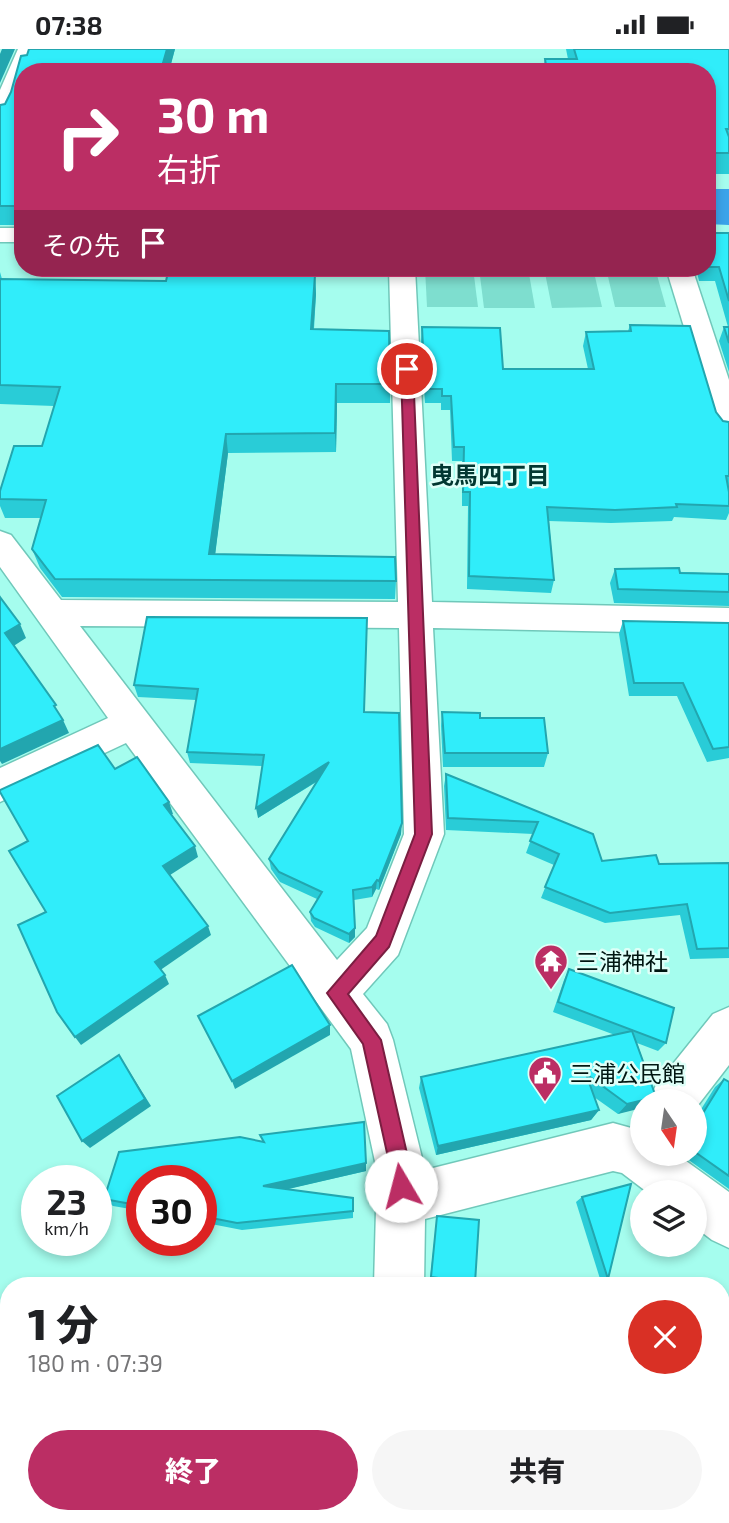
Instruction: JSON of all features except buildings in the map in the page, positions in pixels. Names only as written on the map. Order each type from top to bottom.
[{"type":"street","points":[[0,116],[14,82]]},
{"type":"street","points":[[336,993],[383,941],[424,834],[402,277]]},
{"type":"street","points":[[682,277],[729,425]]},
{"type":"street","points":[[0,543],[371,1040],[401,1171],[399,1277]]},
{"type":"street","points":[[52,613],[416,615],[729,621]]},
{"type":"street","points":[[0,786],[132,723]]},
{"type":"street","points":[[682,1089],[729,1029]]},
{"type":"street","points":[[402,1200],[613,1147],[630,1146]]},
{"type":"street","points":[[660,1166],[675,1180]]},
{"type":"street","points":[[707,1206],[729,1223]]},
{"type":"shaded area","points":[[716,189],[729,189],[729,225],[716,224]]},
{"type":"shaded area","points":[[425,277],[474,277],[478,307],[427,307]]},
{"type":"shaded area","points":[[480,277],[530,277],[535,308],[484,308]]},
{"type":"shaded area","points":[[546,277],[595,277],[602,307],[552,308]]},
{"type":"shaded area","points":[[608,277],[658,277],[666,307],[615,307]]},
{"type":"place","name":"三浦神社","points":[[551,991]]},
{"type":"place","name":"三浦公民館","points":[[545,1103]]},
{"type":"district","name":"曳馬四丁目","points":[[490,474]]},
{"type":"route","points":[[401,1186],[401,1171],[371,1040],[336,993],[383,941],[424,834],[407,369]]}]
